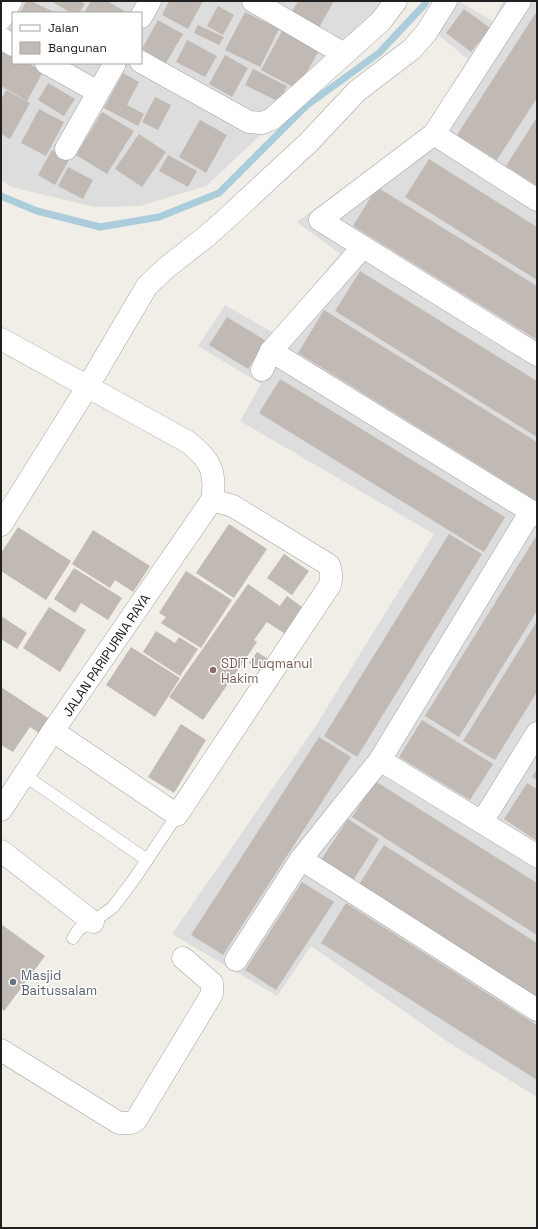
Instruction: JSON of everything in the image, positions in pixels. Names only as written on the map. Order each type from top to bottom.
[{"type":"street","points":[[1,19],[11,1]]},
{"type":"street","points":[[142,15],[150,1]]},
{"type":"street","points":[[253,1],[344,54]]},
{"type":"street","points":[[142,63],[249,122],[262,123],[272,119],[381,21],[396,1]]},
{"type":"street","points":[[1,525],[88,386],[147,286],[153,279],[217,227],[308,143],[357,91],[412,49],[426,33],[446,1]]},
{"type":"street","points":[[520,1],[434,134],[320,220],[362,248],[537,355]]},
{"type":"street","points":[[1,38],[12,44]]},
{"type":"street","points":[[48,64],[98,92]]},
{"type":"street","points":[[66,149],[114,64]]},
{"type":"street","points":[[434,134],[537,200]]},
{"type":"street","points":[[262,370],[271,351],[362,248]]},
{"type":"street","points":[[1,339],[188,442],[205,457],[212,470],[214,486],[212,500],[233,506],[329,565],[332,570],[330,585],[177,815],[54,731]]},
{"type":"street","points":[[236,960],[301,859],[380,760],[534,513],[271,351]]},
{"type":"street","name":"JALAN PARIPURNA RAYA","points":[[1,810],[212,500]]},
{"type":"street","points":[[482,822],[537,733]]},
{"type":"street","points":[[380,760],[537,856]]},
{"type":"street","points":[[1,851],[93,922]]},
{"type":"street","points":[[301,859],[537,1010]]},
{"type":"street","points":[[2,1052],[120,1123],[131,1123],[136,1120],[212,994],[212,983],[183,958]]},
{"type":"lane","points":[[24,775],[147,860]]},
{"type":"lane","points":[[73,938],[79,929],[93,922],[113,907],[132,882],[177,815]]},
{"type":"shaded area","points":[[1,1],[408,1],[406,8],[334,73],[268,128],[206,186],[140,206],[94,207],[12,187],[1,180]]},
{"type":"shaded area","points":[[458,1],[493,21],[503,1],[537,1],[537,1097],[451,1044],[311,946],[277,996],[172,934],[315,727],[434,534],[240,421],[261,384],[198,346],[225,305],[274,333],[340,254],[297,222],[426,128],[468,59],[438,35]]},
{"type":"building","points":[[26,1],[31,1],[54,12],[20,12]]},
{"type":"building","points":[[51,1],[80,1],[85,4],[80,12],[69,12]]},
{"type":"building","points":[[91,1],[107,1],[126,12],[85,12]]},
{"type":"building","points":[[169,1],[203,1],[188,29],[162,15]]},
{"type":"building","points":[[298,1],[334,1],[317,31],[290,15]]},
{"type":"building","points":[[218,6],[234,15],[223,35],[207,26]]},
{"type":"building","points":[[464,9],[490,28],[471,52],[446,33]]},
{"type":"building","points":[[537,11],[537,98],[497,160],[457,135]]},
{"type":"building","points":[[245,12],[279,29],[260,67],[225,50]]},
{"type":"building","points":[[158,20],[183,34],[166,63],[142,49]]},
{"type":"building","points":[[198,25],[224,37],[219,45],[194,33]]},
{"type":"building","points":[[282,31],[319,51],[297,89],[261,70]]},
{"type":"building","points":[[187,40],[217,56],[205,77],[176,62]]},
{"type":"building","points":[[1,48],[12,54],[12,64],[30,64],[43,72],[27,101],[1,86]]},
{"type":"building","points":[[225,55],[248,68],[232,97],[209,84]]},
{"type":"building","points":[[253,69],[287,86],[279,102],[245,85]]},
{"type":"building","points":[[123,73],[139,82],[127,105],[144,114],[138,126],[104,108]]},
{"type":"building","points":[[48,83],[75,99],[64,116],[38,100]]},
{"type":"building","points":[[6,90],[30,103],[10,139],[1,134],[1,100]]},
{"type":"building","points":[[155,97],[171,105],[158,130],[142,122]]},
{"type":"building","points":[[39,109],[64,122],[46,156],[21,143]]},
{"type":"building","points":[[102,112],[134,131],[107,174],[76,155]]},
{"type":"building","points":[[537,117],[537,186],[506,166]]},
{"type":"building","points":[[200,120],[227,135],[206,173],[179,157]]},
{"type":"building","points":[[139,134],[166,152],[142,187],[115,169]]},
{"type":"building","points":[[52,150],[69,160],[55,185],[38,175]]},
{"type":"building","points":[[168,155],[197,171],[188,187],[159,171]]},
{"type":"building","points":[[429,159],[537,227],[537,280],[405,197]]},
{"type":"building","points":[[68,167],[93,180],[83,199],[58,186]]},
{"type":"building","points":[[377,187],[537,286],[537,340],[353,226]]},
{"type":"building","points":[[360,271],[537,381],[537,437],[335,311]]},
{"type":"building","points":[[324,310],[537,442],[537,501],[298,353]]},
{"type":"building","points":[[227,317],[266,341],[248,369],[209,345]]},
{"type":"building","points":[[280,379],[505,517],[484,552],[259,413]]},
{"type":"building","points":[[229,524],[267,549],[234,598],[196,573]]},
{"type":"building","points":[[18,527],[71,561],[46,600],[1,571],[1,553]]},
{"type":"building","points":[[93,530],[150,566],[133,592],[115,580],[110,588],[72,564]]},
{"type":"building","points":[[449,534],[482,554],[357,757],[324,736]]},
{"type":"building","points":[[535,538],[537,539],[537,611],[459,737],[425,716]]},
{"type":"building","points":[[284,554],[309,571],[292,595],[267,578]]},
{"type":"building","points":[[74,568],[122,598],[108,620],[81,603],[75,613],[54,599]]},
{"type":"building","points":[[186,571],[232,600],[201,648],[161,623],[166,617],[159,613]]},
{"type":"building","name":"SDIT Luqmanul Hakim","points":[[248,584],[280,606],[287,596],[305,609],[287,635],[267,622],[254,640],[257,642],[203,720],[169,697]]},
{"type":"building","points":[[49,607],[86,630],[60,672],[23,648]]},
{"type":"building","points":[[1,616],[27,633],[17,649],[1,639]]},
{"type":"building","points":[[537,621],[537,692],[495,760],[463,741]]},
{"type":"building","points":[[156,631],[175,643],[179,637],[198,649],[180,676],[143,652]]},
{"type":"building","points":[[131,647],[180,678],[155,717],[106,685]]},
{"type":"building","points":[[257,652],[270,660],[261,672],[249,663]]},
{"type":"building","points":[[1,687],[48,718],[39,733],[30,727],[13,752],[1,745]]},
{"type":"building","points":[[422,720],[493,764],[470,800],[399,757]]},
{"type":"building","points":[[181,724],[206,740],[174,793],[148,777]]},
{"type":"building","points":[[319,737],[351,757],[223,955],[191,935]]},
{"type":"building","points":[[537,769],[537,780],[532,777]]},
{"type":"building","points":[[375,781],[537,883],[537,935],[352,817]]},
{"type":"building","points":[[527,783],[537,789],[537,841],[504,819]]},
{"type":"building","points":[[348,819],[379,839],[351,884],[319,863]]},
{"type":"building","points":[[384,845],[537,943],[537,1004],[356,889]]},
{"type":"building","points":[[302,882],[334,902],[276,990],[245,970]]},
{"type":"building","points":[[346,903],[537,1025],[537,1080],[321,943]]},
{"type":"building","name":"Masjid Baitussalam","points":[[1,924],[45,956],[4,1011],[1,1008]]},
{"type":"waterway","points":[[1,196],[37,211],[100,227],[159,217],[219,193],[306,106],[379,53],[425,4],[426,1]]},
{"type":"place","name":"SDIT Luqmanul Hakim","points":[[213,670]]},
{"type":"place","name":"Masjid Baitussalam","points":[[13,982]]}]
